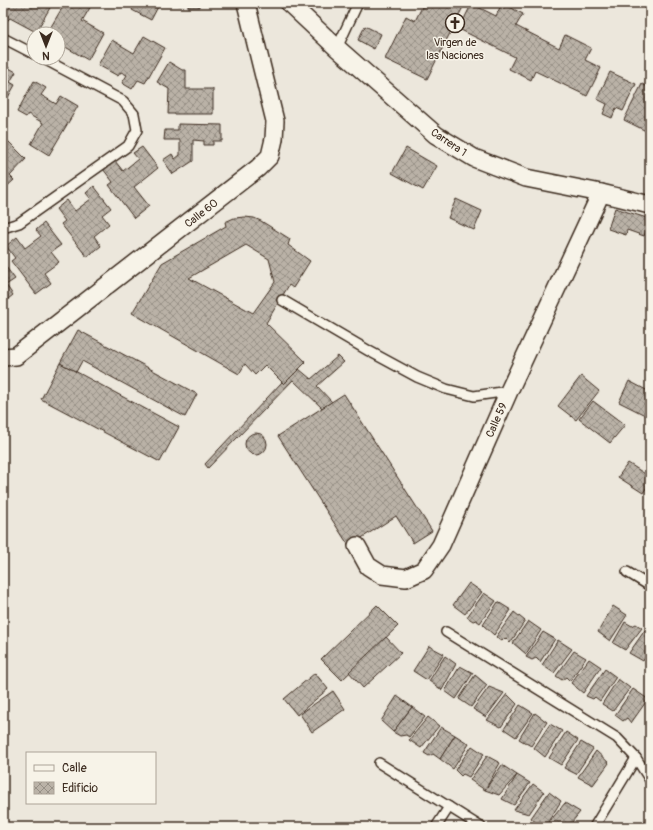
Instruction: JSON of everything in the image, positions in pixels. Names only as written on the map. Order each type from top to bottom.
[{"type":"street","name":"Calle 60","points":[[3,358],[16,356],[258,168],[270,156],[274,139],[275,121],[246,3]]},
{"type":"street","name":"Carrera 1","points":[[289,3],[337,48],[436,135],[474,158],[526,178],[601,193],[650,205]]},
{"type":"street","name":"Calle 59","points":[[357,546],[368,566],[382,575],[406,578],[424,570],[441,545],[509,391],[601,193]]},
{"type":"lane","points":[[337,48],[357,3]]},
{"type":"lane","points":[[3,38],[26,50]]},
{"type":"lane","points":[[3,228],[19,223],[128,146],[137,130],[134,114],[123,101],[57,66]]},
{"type":"lane","points":[[282,300],[369,351],[417,377],[446,389],[474,396],[509,391]]},
{"type":"lane","points":[[627,572],[650,586]]},
{"type":"lane","points":[[446,632],[617,738],[636,758],[650,780]]},
{"type":"lane","points":[[594,827],[636,758]]},
{"type":"lane","points":[[379,763],[481,827]]},
{"type":"lane","points":[[436,827],[449,807]]},
{"type":"building","points":[[3,3],[46,3],[51,6],[39,26],[26,27],[10,18],[7,21],[3,19]]},
{"type":"building","points":[[65,3],[85,3],[91,6],[82,21],[103,33],[88,60],[66,47],[66,26],[51,26]]},
{"type":"building","points":[[135,3],[160,3],[151,20],[132,10]]},
{"type":"building","points":[[175,3],[200,3],[200,7],[188,7],[188,4],[179,5]]},
{"type":"building","points":[[424,3],[465,3],[427,79],[385,59],[406,16],[415,21]]},
{"type":"building","points":[[472,3],[480,3],[478,7],[496,16],[502,3],[523,14],[516,26],[559,48],[565,35],[591,48],[585,60],[601,68],[587,96],[535,71],[531,80],[509,69],[515,57],[459,29]]},
{"type":"building","points":[[365,26],[381,34],[374,49],[358,40]]},
{"type":"building","points":[[144,36],[165,48],[145,83],[138,80],[132,89],[122,83],[127,75],[121,72],[118,76],[98,65],[112,40],[134,53]]},
{"type":"building","points":[[169,62],[182,70],[186,70],[186,89],[213,89],[213,114],[168,114],[169,89],[157,82]]},
{"type":"building","points":[[4,65],[16,72],[10,82],[15,85],[3,106],[3,68]]},
{"type":"building","points":[[610,72],[636,84],[623,111],[616,108],[612,118],[603,114],[607,104],[597,99]]},
{"type":"building","points":[[34,81],[46,88],[41,95],[56,104],[61,96],[78,106],[49,155],[31,144],[43,123],[28,114],[26,117],[17,112]]},
{"type":"building","points":[[642,84],[650,88],[650,133],[624,120]]},
{"type":"building","points":[[178,124],[222,125],[222,141],[213,141],[213,145],[204,145],[204,141],[193,140],[193,161],[173,174],[163,160],[172,154],[175,159],[180,155],[180,140],[164,140],[165,130],[178,130]]},
{"type":"building","points":[[6,139],[26,159],[10,176],[14,180],[3,190],[3,142]]},
{"type":"building","points":[[142,147],[158,168],[134,187],[149,206],[134,218],[109,185],[113,182],[103,169],[115,161],[123,171],[138,159],[133,153]]},
{"type":"building","points":[[406,148],[437,166],[423,190],[392,173]]},
{"type":"building","points":[[94,186],[111,208],[102,215],[109,224],[94,236],[101,246],[87,257],[61,224],[65,221],[56,209],[67,200],[75,211],[91,199],[86,193]]},
{"type":"building","points":[[456,199],[482,211],[474,230],[448,218]]},
{"type":"building","points":[[615,208],[650,219],[644,236],[627,230],[626,235],[608,229]]},
{"type":"building","points":[[234,218],[254,218],[261,221],[290,239],[288,245],[310,261],[293,288],[289,285],[266,323],[306,362],[284,384],[265,365],[255,375],[245,364],[239,374],[132,313],[162,263],[226,226],[225,222]],"holes":[[[246,245],[269,259],[275,282],[253,313],[189,278]]]},
{"type":"building","points":[[44,223],[61,245],[51,252],[59,262],[44,273],[51,283],[36,294],[11,261],[15,258],[6,246],[17,237],[25,248],[41,236],[36,230]]},
{"type":"building","points":[[3,263],[15,279],[6,285],[13,295],[3,303]]},
{"type":"building","points":[[78,330],[197,394],[185,417],[82,361],[76,372],[60,363]]},
{"type":"building","points":[[338,356],[344,362],[317,386],[332,402],[322,408],[293,380],[208,468],[205,464],[282,382],[284,384],[299,369],[311,379]]},
{"type":"building","points":[[60,363],[179,427],[160,462],[41,399]]},
{"type":"building","points":[[581,376],[599,391],[576,420],[558,406]]},
{"type":"building","points":[[629,381],[650,392],[650,411],[647,416],[619,402]]},
{"type":"building","points":[[344,394],[432,531],[413,543],[396,516],[349,546],[278,436]]},
{"type":"building","points":[[593,401],[625,425],[610,443],[579,419]]},
{"type":"building","points":[[256,433],[264,436],[267,444],[264,452],[256,455],[248,452],[245,444],[248,436]]},
{"type":"building","points":[[628,463],[650,477],[650,482],[643,493],[618,477]]},
{"type":"building","points":[[469,583],[482,592],[465,614],[453,605]]},
{"type":"building","points":[[484,593],[496,601],[480,623],[467,617]]},
{"type":"building","points":[[498,602],[511,610],[494,635],[483,625]]},
{"type":"building","points":[[377,605],[398,626],[342,680],[321,659]]},
{"type":"building","points":[[613,606],[627,615],[610,641],[598,632]]},
{"type":"building","points":[[514,612],[525,621],[510,643],[505,638],[502,641],[496,637]]},
{"type":"building","points":[[528,621],[541,630],[526,654],[513,643]]},
{"type":"building","points":[[625,622],[632,626],[636,624],[642,628],[625,650],[613,643]]},
{"type":"building","points":[[645,630],[650,632],[650,650],[643,661],[629,653]]},
{"type":"building","points":[[543,632],[555,639],[540,662],[536,658],[532,660],[526,657]]},
{"type":"building","points":[[386,637],[401,653],[363,688],[349,672]]},
{"type":"building","points":[[558,640],[572,649],[554,673],[542,665]]},
{"type":"building","points":[[429,646],[444,654],[427,680],[413,671]]},
{"type":"building","points":[[574,651],[586,658],[570,681],[566,677],[562,680],[556,676]]},
{"type":"building","points":[[445,656],[456,664],[442,690],[429,681]]},
{"type":"building","points":[[650,657],[650,667],[645,664]]},
{"type":"building","points":[[589,659],[601,667],[583,693],[571,683]]},
{"type":"building","points":[[460,666],[473,673],[456,699],[445,691]]},
{"type":"building","points":[[605,669],[616,677],[600,701],[595,697],[593,699],[586,696]]},
{"type":"building","points":[[315,673],[328,689],[297,715],[284,699]]},
{"type":"building","points":[[475,675],[487,685],[471,707],[459,699]]},
{"type":"building","points":[[618,679],[630,688],[613,711],[602,704]]},
{"type":"building","points":[[489,687],[504,693],[486,717],[473,709]]},
{"type":"building","points":[[633,689],[648,699],[631,723],[627,718],[623,721],[615,715]]},
{"type":"building","points":[[333,691],[345,709],[312,732],[300,714]]},
{"type":"building","points":[[507,694],[517,704],[501,727],[487,720]]},
{"type":"building","points":[[397,696],[412,707],[393,732],[381,721]]},
{"type":"building","points":[[520,705],[533,713],[516,737],[504,729]]},
{"type":"building","points":[[412,707],[425,717],[409,737],[406,735],[400,736],[393,732]]},
{"type":"building","points":[[535,713],[547,722],[531,746],[519,739]]},
{"type":"building","points":[[428,717],[439,726],[421,748],[409,740]]},
{"type":"building","points":[[550,724],[562,731],[545,757],[534,748]]},
{"type":"building","points":[[441,727],[455,735],[440,759],[433,754],[429,756],[424,753]]},
{"type":"building","points":[[566,732],[578,740],[561,765],[549,758]]},
{"type":"building","points":[[455,735],[469,744],[453,769],[440,759]]},
{"type":"building","points":[[581,742],[593,749],[576,774],[564,768]]},
{"type":"building","points":[[472,746],[484,754],[469,777],[463,774],[461,776],[455,770]]},
{"type":"building","points":[[596,751],[609,763],[593,785],[578,777]]},
{"type":"building","points":[[487,756],[500,763],[485,790],[470,780]]},
{"type":"building","points":[[502,765],[517,775],[499,795],[485,790]]},
{"type":"building","points":[[517,775],[530,783],[514,805],[502,799]]},
{"type":"building","points":[[533,784],[544,792],[529,814],[514,810]]},
{"type":"building","points":[[549,792],[561,801],[545,827],[541,827],[531,818]]},
{"type":"building","points":[[565,803],[580,812],[568,827],[545,827]]},
{"type":"place","name":"Virgen de las Naciones","points":[[455,23]]}]
